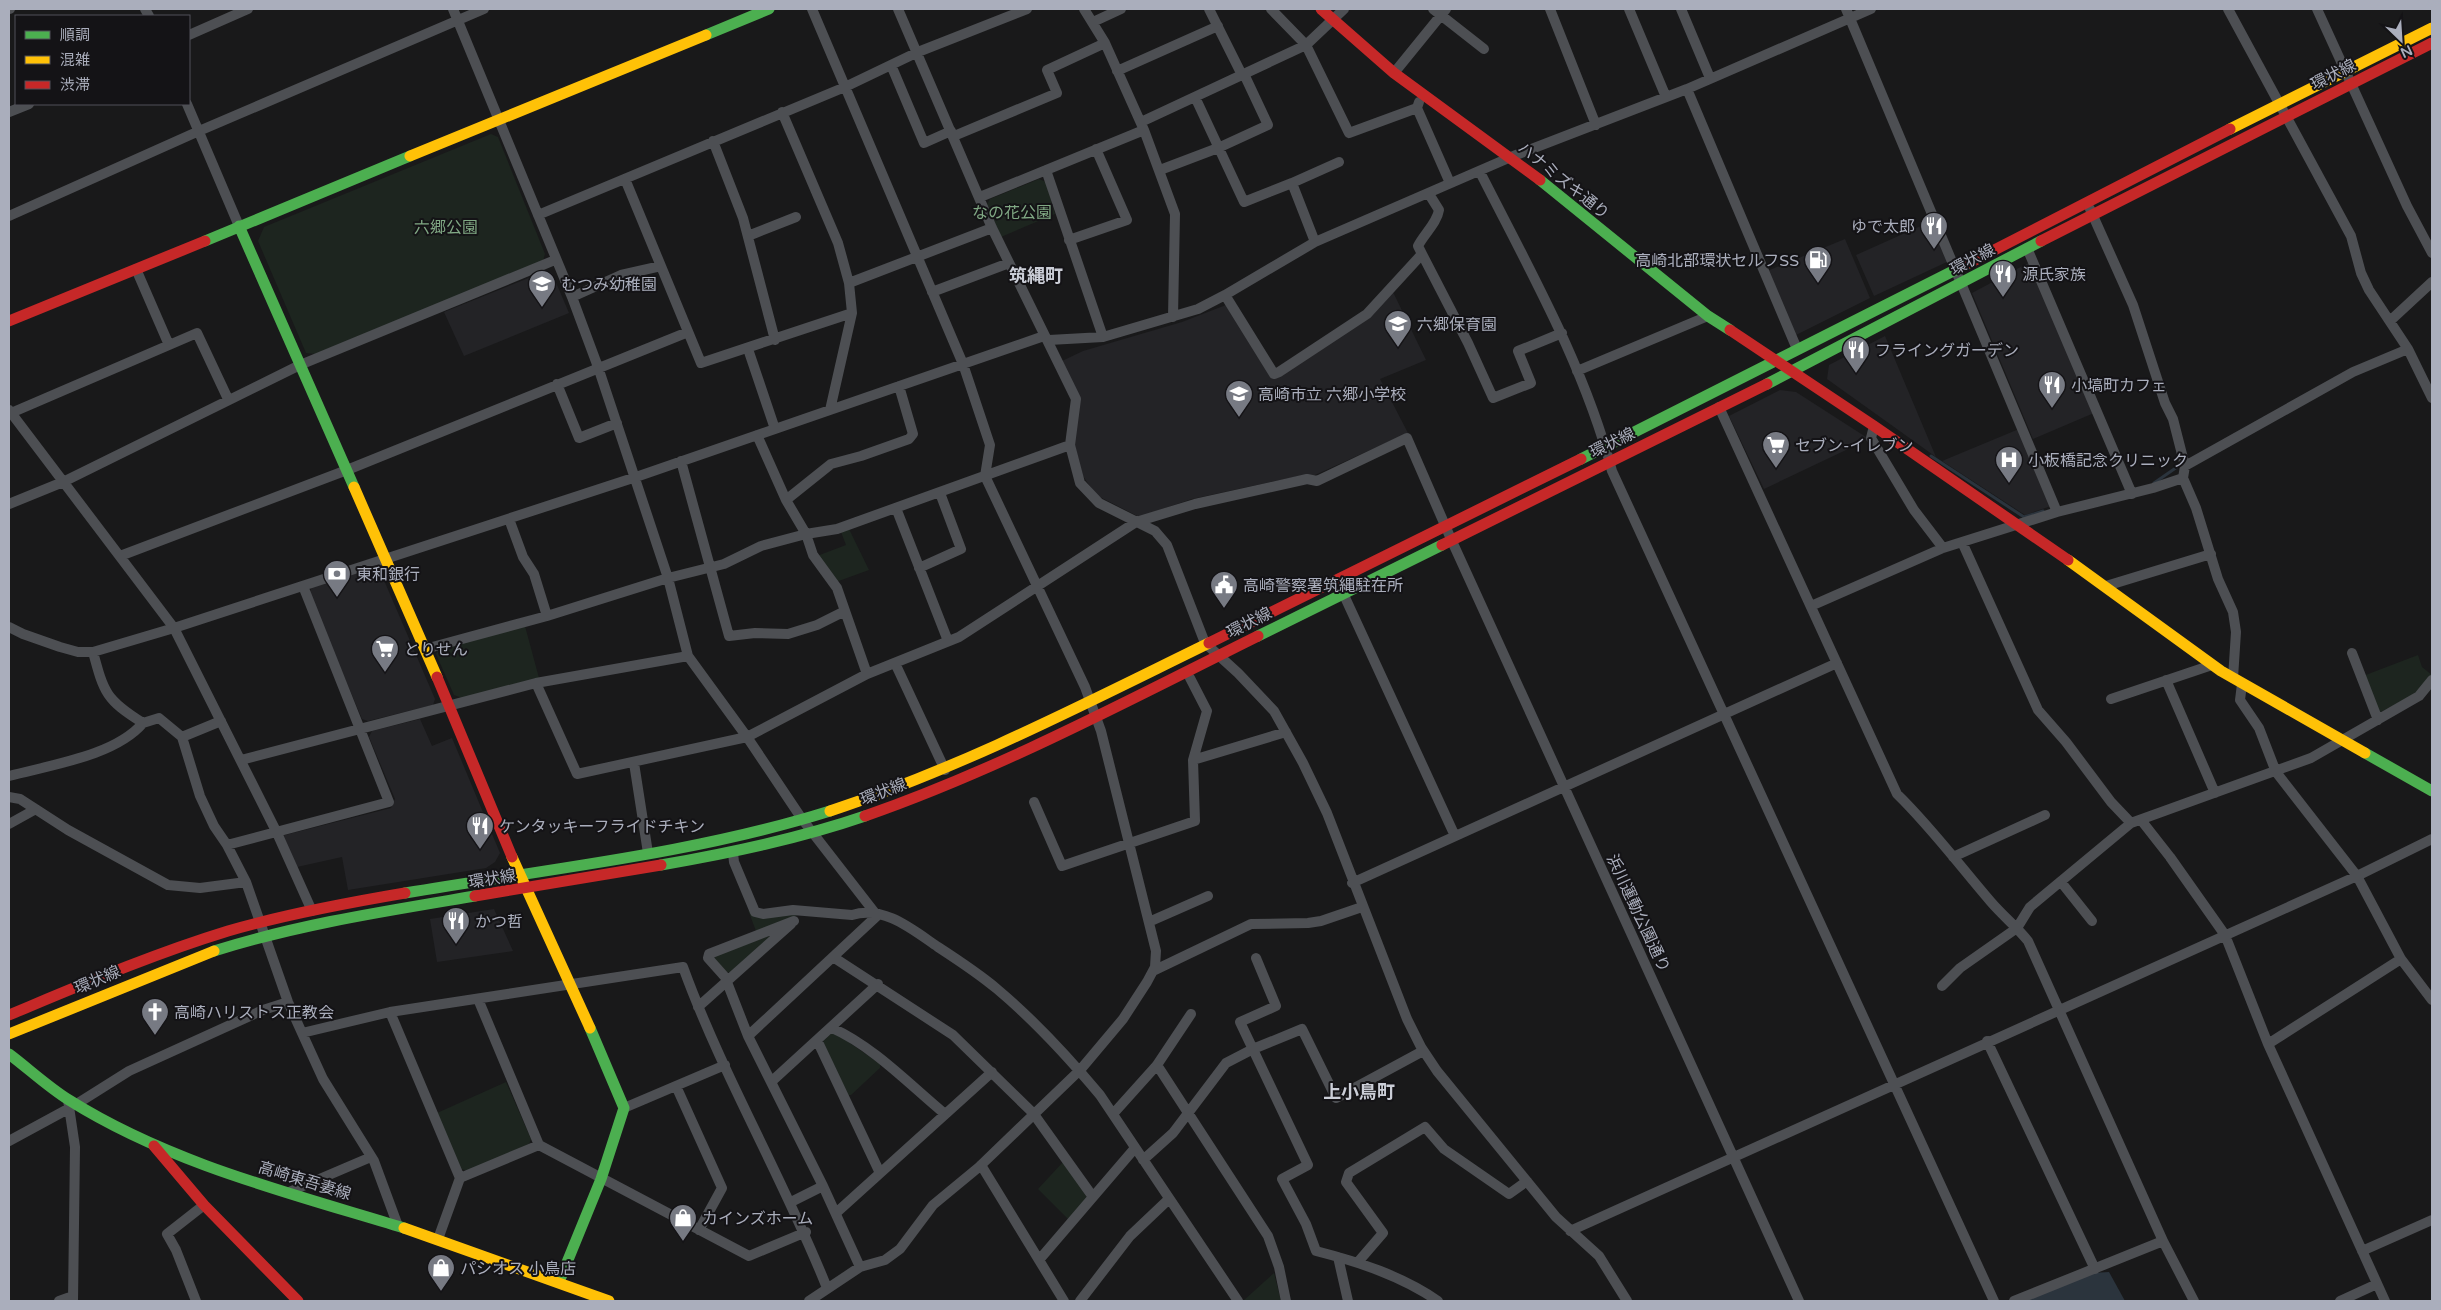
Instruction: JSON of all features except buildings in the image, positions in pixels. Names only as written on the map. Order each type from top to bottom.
[{"type":"street","points":[[190,35],[248,9]]},
{"type":"street","points":[[454,9],[572,297],[598,367],[668,578],[688,656],[747,737],[802,819],[877,914]]},
{"type":"street","points":[[9,216],[198,131],[484,9]]},
{"type":"street","points":[[9,321],[769,9]]},
{"type":"street","points":[[809,1301],[860,1267],[885,1260],[900,1249],[933,1205],[981,1165],[1033,1113],[1080,1070],[1122,1019],[1153,971],[1156,951],[1151,921],[1128,844],[1090,700],[1039,587],[985,476],[990,445],[963,364],[812,9]]},
{"type":"street","points":[[898,9],[953,133],[992,228],[1076,399],[1070,445],[1080,483],[1099,503],[1155,531],[1167,545],[1205,643],[1258,692],[1274,711],[1327,813],[1352,883],[1406,1019],[1423,1051],[1527,1181],[1570,1231],[1599,1256],[1627,1301]]},
{"type":"street","points":[[538,215],[845,87],[918,52],[1027,9]]},
{"type":"street","points":[[1084,9],[1105,43],[1142,126],[1175,214],[1173,316]]},
{"type":"street","points":[[1093,22],[1121,9]]},
{"type":"street","points":[[1160,170],[1218,148],[1268,126],[1209,9]]},
{"type":"street","points":[[1271,9],[1306,45],[1349,133],[1417,108]]},
{"type":"street","name":"ハナミズキ通り","points":[[1321,9],[1394,73],[1511,157],[1708,316],[1874,426],[2106,586],[2237,681],[2432,791]]},
{"type":"street","points":[[980,197],[1096,149],[1195,97],[1306,45],[1344,9]]},
{"type":"street","points":[[1550,9],[1596,126]]},
{"type":"street","points":[[1629,9],[1666,97]]},
{"type":"street","points":[[1681,9],[1710,78]]},
{"type":"street","points":[[9,627],[23,634],[78,652],[93,652],[386,560],[636,477],[963,364],[1046,338],[1103,337],[1198,308],[1225,295],[1315,242],[1511,157],[1596,126],[1687,88],[1848,13],[1872,9]]},
{"type":"street","points":[[2228,9],[2351,236],[2361,273],[2369,290],[2428,377],[2432,398]]},
{"type":"street","points":[[2317,9],[2405,202],[2432,253]]},
{"type":"street","points":[[1394,73],[1440,11],[1484,49]]},
{"type":"street","points":[[1848,13],[2057,512]]},
{"type":"street","points":[[1117,71],[1218,26]]},
{"type":"street","name":"環状線","points":[[9,1015],[122,968],[261,922],[520,873],[648,853],[725,838],[802,819],[875,796],[945,770],[1446,527],[2432,28]]},
{"type":"street","name":"環状線","points":[[9,1034],[200,955],[266,935],[317,923],[733,853],[814,833],[884,810],[952,782],[1096,717],[1719,406],[1792,372],[1962,284],[2027,248],[2432,42]]},
{"type":"street","points":[[891,65],[924,143],[1058,93],[1047,70],[1105,43]]},
{"type":"street","points":[[1687,88],[1797,350]]},
{"type":"street","points":[[1421,94],[1417,108],[1450,183]]},
{"type":"street","points":[[1195,97],[1244,202],[1339,162]]},
{"type":"street","points":[[9,112],[26,105]]},
{"type":"street","points":[[187,105],[450,706],[520,873],[571,984],[624,1108],[600,1179],[559,1282]]},
{"type":"street","points":[[782,112],[838,243],[849,283],[852,313],[830,410]]},
{"type":"street","points":[[713,141],[748,236],[775,340]]},
{"type":"street","points":[[1070,240],[1127,220],[1096,149]]},
{"type":"street","points":[[1046,170],[1103,337]]},
{"type":"street","points":[[1480,172],[1562,333],[1606,446],[1610,461],[1892,1084],[1994,1301]]},
{"type":"street","points":[[625,179],[701,363],[852,313]]},
{"type":"street","points":[[1292,183],[1315,242]]},
{"type":"street","points":[[1429,194],[1439,210],[1438,216],[1425,232],[1418,246],[1468,343],[1493,398],[1531,383],[1518,351],[1562,333]]},
{"type":"street","points":[[2086,203],[2093,214],[2133,305],[2165,403],[2173,419],[2185,466],[2183,478],[2196,508],[2224,595],[2233,612],[2240,700],[2259,728],[2276,772],[2357,876],[2401,959],[2432,1000]]},
{"type":"street","points":[[748,236],[796,217]]},
{"type":"street","points":[[849,283],[992,228]]},
{"type":"street","points":[[2027,248],[2132,494]]},
{"type":"street","points":[[1225,295],[1274,374],[1367,314],[1422,254]]},
{"type":"street","points":[[9,504],[63,482],[300,365],[556,260]]},
{"type":"street","points":[[932,292],[1009,263]]},
{"type":"street","points":[[572,297],[621,275],[660,266]]},
{"type":"street","points":[[136,269],[169,345]]},
{"type":"street","points":[[2391,320],[2432,282]]},
{"type":"street","points":[[1577,371],[1708,316]]},
{"type":"street","points":[[120,556],[347,470],[688,332]]},
{"type":"street","points":[[228,399],[196,333],[10,411],[174,628],[277,833],[312,911]]},
{"type":"street","points":[[748,349],[775,429]]},
{"type":"street","points":[[2185,466],[2353,372],[2408,349]]},
{"type":"street","points":[[558,384],[579,438],[617,423]]},
{"type":"street","points":[[786,500],[831,464],[861,456],[909,438],[913,434],[899,386]]},
{"type":"street","points":[[1719,406],[1898,794],[1914,810],[1998,910],[2028,941],[2163,1241],[2194,1301]]},
{"type":"street","points":[[1874,426],[1871,438],[1914,510],[1943,548]]},
{"type":"street","points":[[757,435],[786,500],[806,534],[813,555],[837,588],[867,674]]},
{"type":"street","name":"浜川運動公園通り","points":[[1136,522],[1195,504],[1307,479],[1317,481],[1408,438],[1451,539],[1799,1301]]},
{"type":"street","points":[[425,649],[547,616],[668,578],[724,564],[761,546],[837,528],[940,493],[1070,445]]},
{"type":"street","points":[[681,461],[729,636],[754,633],[788,634],[817,625],[845,611]]},
{"type":"street","points":[[1811,606],[1943,548],[2057,512],[2132,494],[2183,478]]},
{"type":"street","points":[[919,568],[962,549],[940,493]]},
{"type":"street","points":[[896,508],[948,641]]},
{"type":"street","points":[[509,519],[523,556],[534,574],[547,616]]},
{"type":"street","points":[[536,683],[577,774],[747,737],[867,674],[959,637],[1039,587],[1136,522]]},
{"type":"street","points":[[1962,542],[2038,710],[2066,742],[2110,802],[2136,822],[2170,856],[2225,936],[2268,1044],[2385,1301]]},
{"type":"street","points":[[2106,586],[2211,554]]},
{"type":"street","points":[[227,845],[389,802],[303,586]]},
{"type":"street","points":[[1343,593],[1455,836]]},
{"type":"street","points":[[9,635],[23,634]]},
{"type":"street","points":[[93,652],[103,687],[119,708],[143,724]]},
{"type":"street","points":[[2352,653],[2378,720]]},
{"type":"street","points":[[241,760],[536,683],[688,656]]},
{"type":"street","points":[[1352,883],[1837,662]]},
{"type":"street","points":[[895,663],[945,770]]},
{"type":"street","points":[[2111,698],[2212,664]]},
{"type":"street","points":[[1034,802],[1062,866],[1194,821],[1193,760],[1207,711],[1190,678]]},
{"type":"street","points":[[2166,680],[2215,794]]},
{"type":"street","points":[[1942,986],[1960,968],[2017,928],[2030,907],[2136,822],[2311,758],[2419,696],[2432,680]]},
{"type":"street","points":[[9,776],[108,749],[136,732],[143,724],[159,718],[182,737],[200,796],[214,826],[227,845],[246,882],[288,1002],[323,1079],[371,1157],[398,1226]]},
{"type":"street","points":[[182,737],[221,721]]},
{"type":"street","points":[[1193,760],[1286,732]]},
{"type":"street","points":[[634,763],[648,853]]},
{"type":"street","points":[[9,796],[20,799],[68,830],[168,885],[200,888],[246,882]]},
{"type":"street","points":[[9,824],[36,809]]},
{"type":"street","points":[[1953,857],[2046,815]]},
{"type":"street","points":[[1570,1231],[1987,1041],[2357,876],[2432,839]]},
{"type":"street","points":[[733,853],[734,862],[755,912],[762,914],[793,910],[852,915],[861,912],[877,914],[908,927],[996,988],[1080,1070],[1113,1114],[1238,1301]]},
{"type":"street","points":[[2061,882],[2092,922]]},
{"type":"street","points":[[1151,921],[1208,896]]},
{"type":"street","points":[[1153,971],[1251,924],[1308,923],[1321,921],[1362,907]]},
{"type":"street","points":[[698,1007],[794,921],[810,911]]},
{"type":"street","points":[[748,1036],[877,914]]},
{"type":"street","points":[[794,921],[709,954],[708,958],[725,977],[748,1036],[823,1186],[860,1267]]},
{"type":"street","points":[[833,957],[878,984],[953,1035],[1033,1113],[1093,1197]]},
{"type":"street","points":[[1256,958],[1276,1006],[1240,1022],[1308,1165],[1282,1179],[1306,1224],[1316,1252],[1358,1262],[1420,1288],[1438,1301]]},
{"type":"street","points":[[2268,1044],[2401,959]]},
{"type":"street","points":[[302,1033],[390,1012],[683,967],[698,1007],[806,1232],[827,1288]]},
{"type":"street","points":[[771,1082],[878,984]]},
{"type":"street","points":[[478,998],[539,1145],[600,1179],[749,1256],[806,1232]]},
{"type":"street","points":[[9,1141],[129,1071],[263,1010],[288,1002]]},
{"type":"street","points":[[390,1012],[460,1178],[438,1239]]},
{"type":"street","points":[[1113,1114],[1158,1066],[1191,1014]]},
{"type":"street","points":[[832,1028],[870,1052],[945,1114]]},
{"type":"street","points":[[1143,1160],[1173,1132],[1226,1063],[1253,1049],[1302,1029],[1336,1098],[1423,1051]]},
{"type":"street","points":[[817,1040],[880,1173]]},
{"type":"street","points":[[1987,1041],[2095,1268]]},
{"type":"street","name":"高崎東吾妻線","points":[[9,1054],[70,1104],[154,1146],[288,1192],[438,1239],[609,1301]]},
{"type":"street","points":[[624,1108],[725,1065]]},
{"type":"street","points":[[1158,1066],[1268,1236],[1279,1267],[1286,1301]]},
{"type":"street","points":[[836,1213],[992,1072]]},
{"type":"street","points":[[676,1086],[722,1188],[698,1230]]},
{"type":"street","points":[[59,1301],[73,1299],[75,1147],[70,1104]]},
{"type":"street","points":[[1358,1262],[1383,1233],[1346,1182],[1349,1173],[1425,1127],[1444,1149],[1508,1194],[1527,1181]]},
{"type":"street","points":[[460,1178],[539,1145]]},
{"type":"street","points":[[154,1146],[204,1205],[298,1301]]},
{"type":"street","points":[[1039,1260],[1135,1148]]},
{"type":"street","points":[[288,1192],[371,1157]]},
{"type":"street","points":[[981,1165],[1064,1301]]},
{"type":"street","points":[[791,1202],[823,1186]]},
{"type":"street","points":[[1080,1301],[1130,1236],[1170,1200]]},
{"type":"street","points":[[196,1301],[176,1250],[167,1234],[204,1205]]},
{"type":"street","points":[[2362,1250],[2432,1220]]},
{"type":"street","points":[[2014,1301],[2163,1241]]},
{"type":"street","points":[[1338,1257],[1348,1301]]},
{"type":"street","points":[[2340,1301],[2377,1284]]},
{"type":"shaded area","points":[[1932,221],[1949,261],[1874,296],[1856,255]]},
{"type":"shaded area","name":"高崎北部環状セルフSS","points":[[1845,239],[1870,298],[1796,335],[1793,334],[1767,271]]},
{"type":"shaded area","points":[[2030,262],[2094,413],[2033,439],[1972,293]]},
{"type":"shaded area","points":[[546,271],[552,273],[569,313],[464,356],[444,312]]},
{"type":"shaded area","name":"高崎市立 六郷小学校","points":[[1393,292],[1426,360],[1380,379],[1408,433],[1315,475],[1304,475],[1192,499],[1139,517],[1096,495],[1083,476],[1074,442],[1080,403],[1062,361],[1083,351],[1182,322],[1226,305],[1273,379]]},
{"type":"shaded area","points":[[1885,336],[1936,457],[1827,379],[1829,365]]},
{"type":"shaded area","points":[[1780,390],[1796,392],[1866,437],[1865,441],[1764,489],[1729,416]]},
{"type":"shaded area","name":"小板橋記念クリニック","points":[[2019,429],[2051,506],[2025,515],[1942,461]]},
{"type":"shaded area","points":[[375,567],[380,571],[435,699],[433,705],[368,721],[362,719],[309,593],[312,587]]},
{"type":"shaded area","points":[[420,719],[432,746],[452,738],[500,853],[495,862],[486,868],[348,890],[342,857],[297,867],[281,836],[391,808],[395,799],[369,737],[372,731]]},
{"type":"shaded area","points":[[494,909],[513,951],[437,962],[430,919]]},
{"type":"shaded area","points":[[2109,1272],[2125,1301],[2021,1301],[2092,1273]]},
{"type":"green space","name":"六郷公園","points":[[491,134],[498,137],[545,254],[543,261],[315,354],[306,353],[258,241],[264,227]]},
{"type":"green space","name":"なの花公園","points":[[1039,179],[1046,182],[1055,214],[1001,237],[987,204],[990,199]]},
{"type":"green space","points":[[849,529],[869,570],[836,582],[817,556],[846,545],[841,532]]},
{"type":"green space","points":[[525,626],[539,678],[462,698],[454,695],[436,654],[439,649]]},
{"type":"green space","points":[[2418,655],[2422,667],[2432,675],[2415,693],[2379,713],[2363,676]]},
{"type":"green space","points":[[748,910],[751,913],[803,913],[756,931]]},
{"type":"green space","points":[[777,933],[731,973],[727,972],[714,959],[716,955]]},
{"type":"green space","points":[[831,1034],[837,1034],[880,1064],[880,1068],[851,1095],[846,1095],[823,1041]]},
{"type":"green space","points":[[506,1082],[531,1139],[529,1144],[468,1171],[461,1169],[437,1113]]},
{"type":"green space","points":[[1063,1162],[1088,1199],[1069,1220],[1038,1189]]},
{"type":"green space","points":[[1274,1273],[1281,1301],[1243,1301]]},
{"type":"waterway","points":[[1931,456],[2024,517],[2043,511]]},
{"type":"waterway","points":[[2154,483],[2180,465]]},
{"type":"traffic: fast","points":[[706,35],[769,9]]},
{"type":"traffic: fast","points":[[205,241],[410,156]]},
{"type":"traffic: fast","points":[[1540,180],[1708,316],[1730,330]]},
{"type":"traffic: fast","points":[[239,226],[354,487]]},
{"type":"traffic: fast","points":[[1767,384],[2041,241]]},
{"type":"traffic: fast","points":[[1581,459],[1969,263]]},
{"type":"traffic: fast","points":[[1258,636],[1442,545]]},
{"type":"traffic: fast","points":[[2365,753],[2432,791]]},
{"type":"traffic: fast","points":[[405,893],[673,850],[726,839],[830,811]]},
{"type":"traffic: fast","points":[[661,865],[764,845],[815,832],[865,816]]},
{"type":"traffic: fast","points":[[214,951],[246,941],[311,926],[475,896]]},
{"type":"traffic: fast","points":[[559,1282],[601,1179],[624,1108],[590,1028]]},
{"type":"traffic: fast","points":[[9,1054],[69,1100],[148,1142],[232,1175],[404,1228]]},
{"type":"traffic: slow","points":[[2230,129],[2432,28]]},
{"type":"traffic: slow","points":[[410,156],[706,35]]},
{"type":"traffic: slow","points":[[354,487],[437,677]]},
{"type":"traffic: slow","points":[[2068,560],[2221,671],[2365,753]]},
{"type":"traffic: slow","points":[[830,811],[879,794],[975,755],[1209,643]]},
{"type":"traffic: slow","points":[[512,857],[590,1028]]},
{"type":"traffic: slow","points":[[9,1034],[214,951]]},
{"type":"traffic: slow","points":[[404,1228],[609,1301]]},
{"type":"traffic: jam","points":[[1321,9],[1394,73],[1540,180]]},
{"type":"traffic: jam","points":[[2041,241],[2432,43]]},
{"type":"traffic: jam","points":[[1969,263],[2230,129]]},
{"type":"traffic: jam","points":[[9,321],[205,241]]},
{"type":"traffic: jam","points":[[1730,330],[1874,426],[2068,560]]},
{"type":"traffic: jam","points":[[1442,545],[1767,384]]},
{"type":"traffic: jam","points":[[1209,643],[1581,459]]},
{"type":"traffic: jam","points":[[865,816],[965,777],[1015,755],[1113,709],[1258,636]]},
{"type":"traffic: jam","points":[[437,677],[512,857]]},
{"type":"traffic: jam","points":[[475,896],[661,865]]},
{"type":"traffic: jam","points":[[9,1015],[90,981],[228,931],[316,909],[405,893]]},
{"type":"traffic: jam","points":[[154,1146],[204,1205],[298,1301]]},
{"type":"place","name":"ゆで太郎","points":[[1934,250]]},
{"type":"place","name":"高崎北部環状セルフSS","points":[[1818,284]]},
{"type":"place","name":"源氏家族","points":[[2003,298]]},
{"type":"place","name":"むつみ幼稚園","points":[[542,308]]},
{"type":"place","name":"六郷保育園","points":[[1398,348]]},
{"type":"place","name":"フライングガーデン","points":[[1856,374]]},
{"type":"place","name":"小塙町カフェ","points":[[2052,409]]},
{"type":"place","name":"高崎市立 六郷小学校","points":[[1239,418]]},
{"type":"place","name":"セブン-イレブン","points":[[1776,469]]},
{"type":"place","name":"小板橋記念クリニック","points":[[2009,484]]},
{"type":"place","name":"東和銀行","points":[[337,598]]},
{"type":"place","name":"高崎警察署筑縄駐在所","points":[[1224,609]]},
{"type":"place","name":"とりせん","points":[[385,673]]},
{"type":"place","name":"ケンタッキーフライドチキン","points":[[480,850]]},
{"type":"place","name":"かつ哲","points":[[456,945]]},
{"type":"place","name":"高崎ハリストス正教会","points":[[155,1036]]},
{"type":"place","name":"カインズホーム","points":[[683,1242]]},
{"type":"place","name":"パシオス 小鳥店","points":[[441,1292]]},
{"type":"district","name":"筑縄町","points":[[1036,276]]},
{"type":"district","name":"上小鳥町","points":[[1359,1092]]}]
